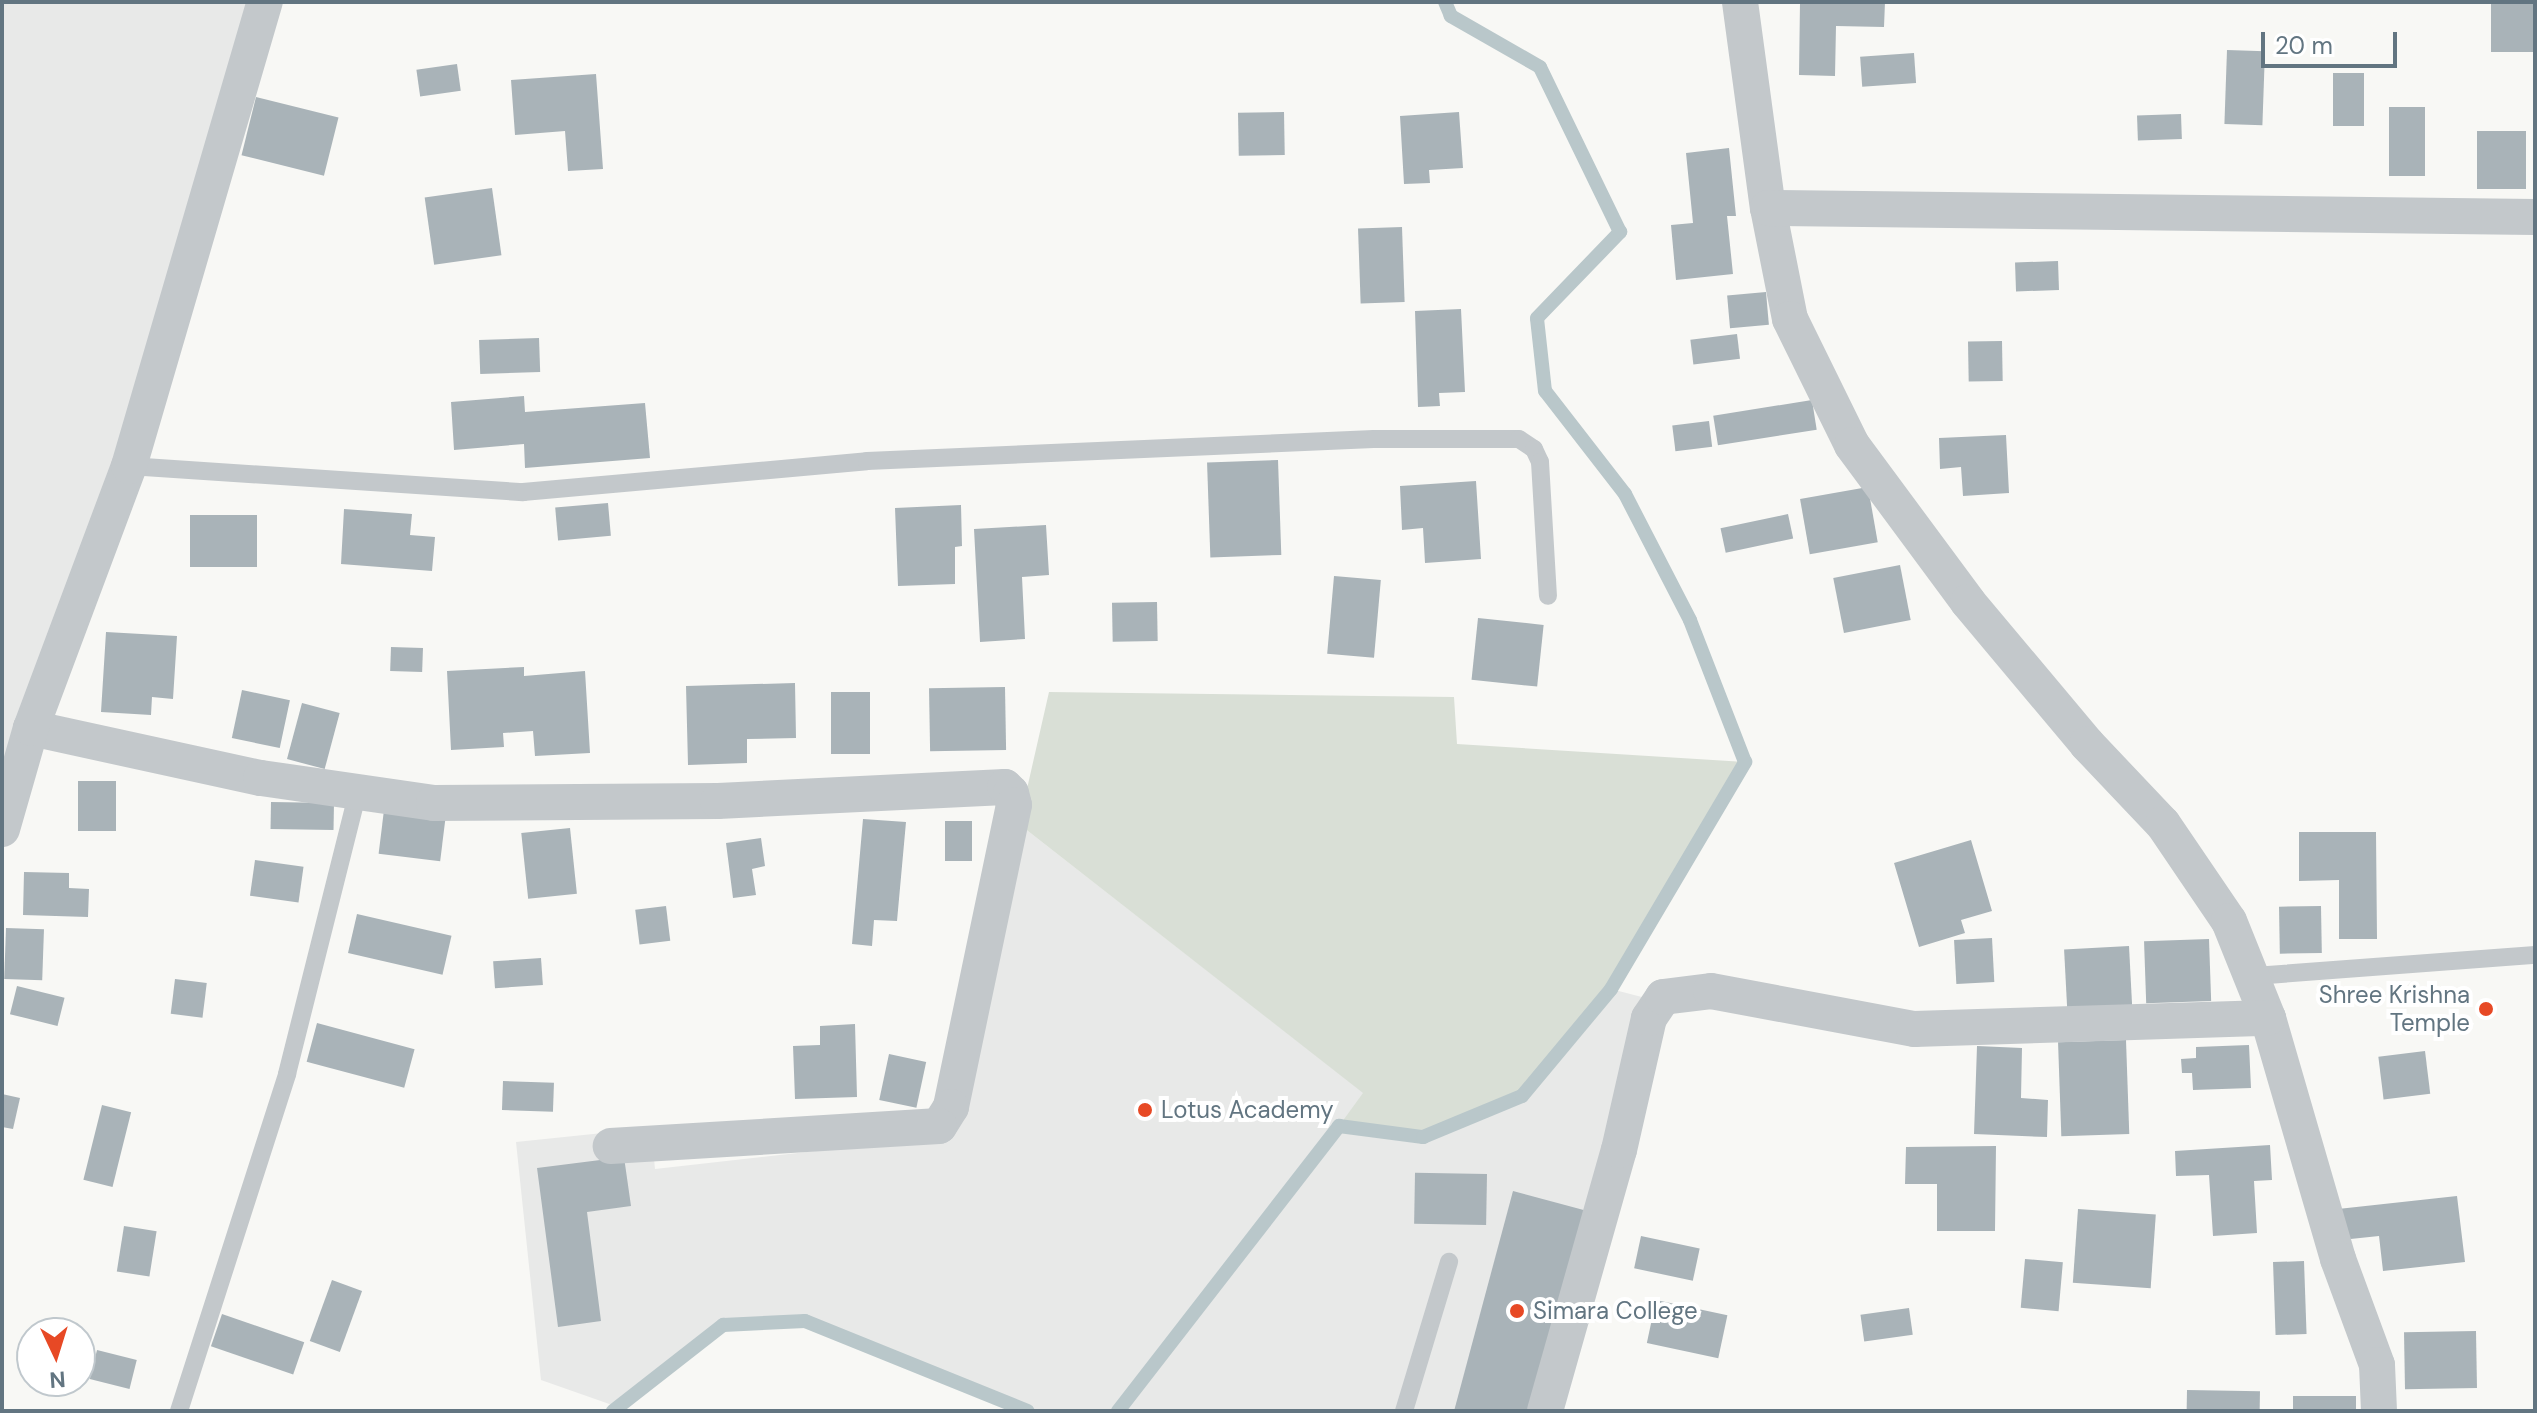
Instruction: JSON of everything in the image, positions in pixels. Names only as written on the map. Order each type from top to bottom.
[{"type":"street","points":[[2,829],[31,728],[129,466],[265,2]]},
{"type":"street","points":[[1740,2],[1768,208],[1790,319],[1852,445],[1968,602],[2087,744],[2163,824],[2229,921],[2254,976],[2338,1259],[2377,1365],[2379,1411]]},
{"type":"street","points":[[1768,208],[2535,217]]},
{"type":"street","points":[[31,728],[261,778],[434,803],[718,801],[1005,787],[1011,793],[1014,805],[951,1107],[939,1126],[611,1146]]},
{"type":"street","points":[[1545,1411],[1615,1165],[1649,1018],[1663,997],[1711,991],[1914,1029],[2268,1018]]},
{"type":"lane","points":[[129,466],[523,492],[867,461],[1374,439],[1519,439],[1534,449],[1540,462],[1548,596]]},
{"type":"lane","points":[[179,1411],[287,1074],[358,792]]},
{"type":"lane","points":[[2254,976],[2535,955]]},
{"type":"lane","points":[[1404,1411],[1449,1262]]},
{"type":"shaded area","points":[[2,2],[265,2],[2,829]]},
{"type":"shaded area","points":[[1049,692],[1454,697],[1457,744],[1745,762],[1611,989],[1522,1096],[1423,1137],[1339,1126],[1363,1093],[1019,824]]},
{"type":"shaded area","name":"Lotus Academy","points":[[1019,824],[1364,1093],[1340,1126],[1522,1096],[1611,989],[1661,1002],[1540,1411],[1028,1411],[805,1321],[723,1325],[615,1406],[541,1380],[516,1142],[651,1128],[655,1169],[931,1138]]},
{"type":"building","points":[[1800,2],[1885,2],[1884,27],[1836,26],[1835,76],[1799,75]]},
{"type":"building","points":[[2491,4],[2535,4],[2535,52],[2491,52]]},
{"type":"building","points":[[2227,50],[2265,51],[2262,125],[2224,124]]},
{"type":"building","points":[[1914,53],[1916,83],[1862,87],[1860,57]]},
{"type":"building","points":[[457,64],[461,91],[420,96],[416,70]]},
{"type":"building","points":[[2333,73],[2364,73],[2364,126],[2333,126]]},
{"type":"building","points":[[596,74],[603,169],[568,171],[565,131],[515,135],[511,80]]},
{"type":"building","points":[[256,97],[338,118],[324,176],[241,155]]},
{"type":"building","points":[[2389,107],[2425,107],[2425,176],[2389,176]]},
{"type":"building","points":[[1284,112],[1285,155],[1239,156],[1238,113]]},
{"type":"building","points":[[1459,112],[1463,168],[1429,170],[1430,183],[1404,184],[1400,116]]},
{"type":"building","points":[[2181,114],[2182,139],[2138,141],[2137,116]]},
{"type":"building","points":[[2477,131],[2526,131],[2526,189],[2477,189]]},
{"type":"building","points":[[1729,148],[1736,216],[1727,216],[1733,274],[1676,280],[1671,225],[1693,223],[1686,153]]},
{"type":"building","points":[[492,188],[501,255],[434,265],[425,197]]},
{"type":"building","points":[[1402,227],[1405,302],[1361,303],[1358,229]]},
{"type":"building","points":[[2058,261],[2059,290],[2016,291],[2015,263]]},
{"type":"building","points":[[1766,292],[1769,325],[1730,328],[1727,295]]},
{"type":"building","points":[[1461,309],[1465,392],[1439,393],[1440,406],[1418,407],[1415,311]]},
{"type":"building","points":[[1737,334],[1740,359],[1693,365],[1690,340]]},
{"type":"building","points":[[539,338],[540,372],[480,374],[479,340]]},
{"type":"building","points":[[2002,341],[2003,381],[1969,382],[1968,342]]},
{"type":"building","points":[[524,396],[525,412],[645,403],[650,458],[525,468],[524,444],[454,450],[451,402]]},
{"type":"building","points":[[1812,400],[1817,430],[1718,445],[1713,416]]},
{"type":"building","points":[[1709,421],[1712,447],[1675,451],[1672,426]]},
{"type":"building","points":[[2006,435],[2009,493],[1963,496],[1961,467],[1940,469],[1939,438]]},
{"type":"building","points":[[1278,460],[1281,555],[1210,557],[1207,462]]},
{"type":"building","points":[[1476,481],[1481,559],[1425,563],[1423,528],[1402,530],[1400,486]]},
{"type":"building","points":[[1868,487],[1878,542],[1810,554],[1800,499]]},
{"type":"building","points":[[608,503],[611,536],[558,540],[555,508]]},
{"type":"building","points":[[961,505],[962,546],[955,547],[955,584],[898,586],[895,508]]},
{"type":"building","points":[[344,509],[412,514],[410,535],[435,537],[432,571],[341,564]]},
{"type":"building","points":[[1788,514],[1793,538],[1726,553],[1721,528]]},
{"type":"building","points":[[190,515],[257,515],[257,567],[190,567]]},
{"type":"building","points":[[1046,525],[1049,575],[1022,577],[1025,639],[980,642],[974,529]]},
{"type":"building","points":[[1900,565],[1911,620],[1844,633],[1833,578]]},
{"type":"building","points":[[1334,576],[1381,580],[1374,658],[1327,654]]},
{"type":"building","points":[[1157,602],[1158,641],[1113,642],[1112,603]]},
{"type":"building","points":[[1478,618],[1544,625],[1537,687],[1472,680]]},
{"type":"building","points":[[106,632],[177,636],[173,699],[152,697],[151,715],[101,712]]},
{"type":"building","points":[[391,647],[423,648],[422,672],[390,671]]},
{"type":"building","points":[[524,667],[524,676],[585,671],[590,753],[535,756],[533,731],[503,733],[504,747],[451,750],[447,671]]},
{"type":"building","points":[[795,683],[796,738],[747,739],[747,763],[688,765],[686,686]]},
{"type":"building","points":[[1005,687],[1006,750],[930,751],[929,688]]},
{"type":"building","points":[[242,690],[290,700],[280,748],[232,738]]},
{"type":"building","points":[[831,692],[870,692],[870,754],[831,754]]},
{"type":"building","points":[[302,703],[340,713],[325,769],[287,759]]},
{"type":"building","points":[[78,781],[116,781],[116,831],[78,831]]},
{"type":"building","points":[[271,802],[334,803],[334,830],[271,829]]},
{"type":"building","points":[[384,810],[446,818],[440,861],[379,854]]},
{"type":"building","points":[[863,819],[906,822],[897,921],[874,920],[872,946],[852,944]]},
{"type":"building","points":[[945,821],[972,821],[972,861],[945,861]]},
{"type":"building","points":[[570,828],[577,894],[528,899],[521,833]]},
{"type":"building","points":[[2299,832],[2376,832],[2377,939],[2339,939],[2339,880],[2299,881]]},
{"type":"building","points":[[761,838],[765,866],[752,869],[756,895],[733,898],[726,843]]},
{"type":"building","points":[[1971,840],[1992,911],[1961,920],[1965,933],[1919,947],[1894,863]]},
{"type":"building","points":[[255,860],[304,867],[299,902],[250,896]]},
{"type":"building","points":[[24,872],[69,873],[69,888],[89,889],[88,917],[23,915]]},
{"type":"building","points":[[666,906],[670,941],[639,945],[635,910]]},
{"type":"building","points":[[2321,906],[2322,953],[2280,954],[2279,907]]},
{"type":"building","points":[[357,914],[452,936],[443,975],[348,953]]},
{"type":"building","points":[[6,928],[44,929],[42,980],[4,979]]},
{"type":"building","points":[[1992,938],[1994,982],[1956,984],[1954,940]]},
{"type":"building","points":[[2209,939],[2211,1001],[2146,1003],[2144,941]]},
{"type":"building","points":[[2129,946],[2132,1008],[2067,1011],[2064,949]]},
{"type":"building","points":[[541,958],[543,985],[495,988],[493,961]]},
{"type":"building","points":[[175,979],[207,983],[202,1018],[171,1014]]},
{"type":"building","points":[[17,986],[65,998],[58,1026],[10,1014]]},
{"type":"building","points":[[317,1023],[415,1049],[404,1088],[307,1062]]},
{"type":"building","points":[[855,1024],[857,1097],[795,1099],[793,1046],[820,1045],[820,1026]]},
{"type":"building","points":[[2126,1040],[2129,1134],[2061,1136],[2058,1042]]},
{"type":"building","points":[[2249,1045],[2251,1088],[2193,1090],[2192,1073],[2182,1073],[2181,1059],[2196,1058],[2196,1047]]},
{"type":"building","points":[[1977,1046],[2022,1048],[2021,1098],[2048,1100],[2047,1137],[1974,1134]]},
{"type":"building","points":[[2425,1051],[2430,1094],[2384,1099],[2378,1057]]},
{"type":"building","points":[[889,1054],[926,1062],[916,1108],[879,1100]]},
{"type":"building","points":[[503,1081],[554,1083],[553,1112],[502,1110]]},
{"type":"building","points":[[2,1094],[20,1098],[13,1129],[2,1127]]},
{"type":"building","points":[[102,1105],[131,1112],[112,1187],[83,1180]]},
{"type":"building","points":[[2270,1145],[2272,1180],[2254,1181],[2257,1233],[2213,1236],[2209,1175],[2176,1176],[2175,1151]]},
{"type":"building","points":[[1996,1146],[1995,1231],[1937,1231],[1937,1184],[1905,1184],[1906,1147]]},
{"type":"building","points":[[624,1157],[631,1206],[587,1212],[601,1321],[558,1327],[537,1168]]},
{"type":"building","points":[[1415,1173],[1487,1174],[1486,1225],[1414,1224]]},
{"type":"building","name":"Simara College","points":[[1513,1191],[1586,1211],[1533,1411],[1454,1411]]},
{"type":"building","points":[[2457,1196],[2465,1262],[2383,1271],[2379,1236],[2341,1240],[2338,1209]]},
{"type":"building","points":[[2078,1209],[2156,1214],[2151,1288],[2073,1283]]},
{"type":"building","points":[[124,1226],[157,1231],[149,1277],[117,1271]]},
{"type":"building","points":[[1641,1236],[1700,1248],[1693,1281],[1634,1268]]},
{"type":"building","points":[[2025,1259],[2063,1262],[2059,1311],[2021,1308]]},
{"type":"building","points":[[2304,1261],[2307,1334],[2276,1335],[2273,1262]]},
{"type":"building","points":[[332,1280],[362,1291],[340,1352],[310,1341]]},
{"type":"building","points":[[1656,1300],[1727,1315],[1718,1358],[1647,1343]]},
{"type":"building","points":[[1909,1308],[1913,1335],[1864,1342],[1860,1315]]},
{"type":"building","points":[[222,1314],[304,1342],[293,1374],[211,1346]]},
{"type":"building","points":[[2476,1331],[2477,1388],[2405,1389],[2404,1332]]},
{"type":"building","points":[[97,1350],[137,1360],[130,1389],[96,1381]]},
{"type":"building","points":[[2187,1390],[2260,1391],[2260,1411],[2187,1411]]},
{"type":"building","points":[[2293,1396],[2356,1396],[2356,1411],[2293,1411]]},
{"type":"waterway","points":[[1118,1411],[1339,1126],[1423,1137],[1522,1096],[1611,989],[1745,762],[1690,620],[1625,494],[1545,391],[1537,318],[1620,232],[1540,67],[1451,16],[1445,2]]},
{"type":"waterway","points":[[613,1411],[723,1325],[805,1321],[1028,1411]]},
{"type":"place","name":"Shree Krishna Temple","points":[[2486,1009]]},
{"type":"place","name":"Lotus Academy","points":[[1145,1110]]},
{"type":"place","name":"Simara College","points":[[1517,1311]]}]
